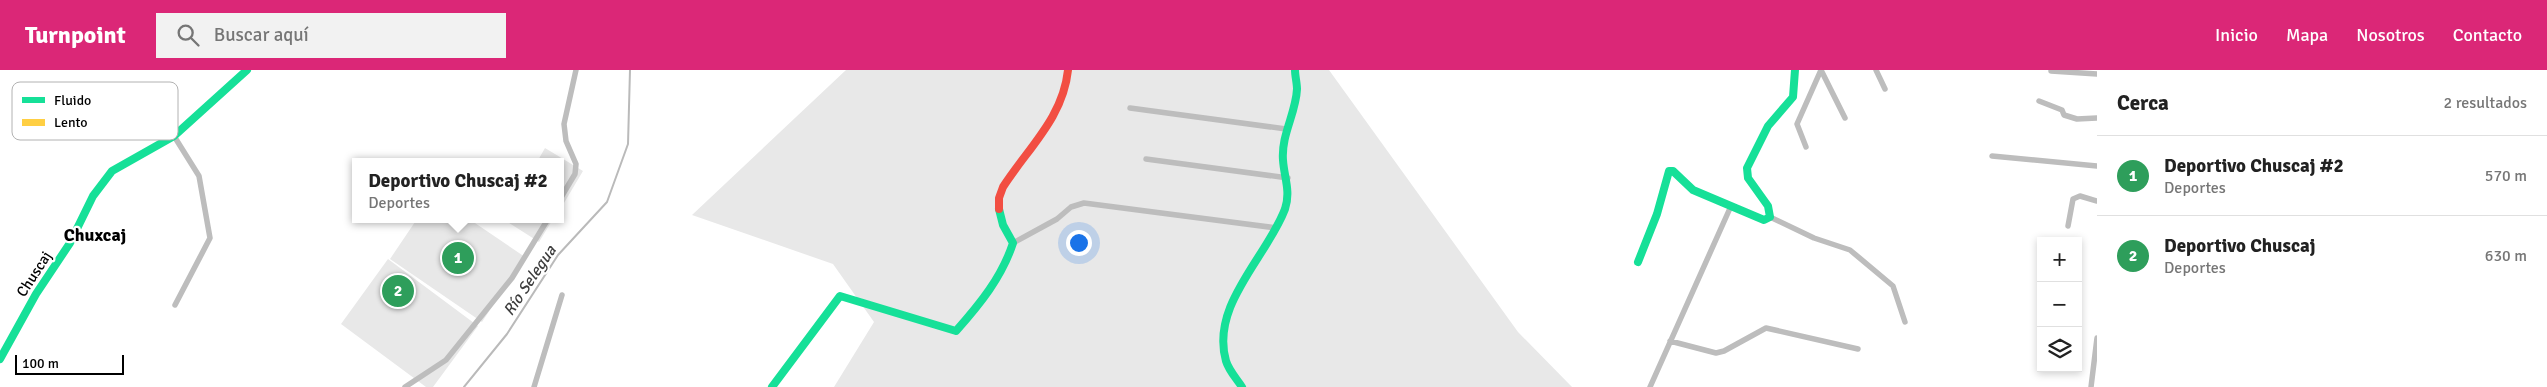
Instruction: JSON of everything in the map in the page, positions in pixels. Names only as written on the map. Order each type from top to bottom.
[{"type":"street","name":"Chuscaj","points":[[178,132],[247,70]]},
{"type":"street","points":[[564,192],[575,174],[576,164],[566,141],[564,124],[576,70]]},
{"type":"street","points":[[772,387],[806,344],[836,298],[840,296],[956,331],[991,287],[1009,259],[1013,243],[1004,229],[997,211],[999,196],[1005,181],[1037,142],[1063,100],[1068,70]]},
{"type":"street","points":[[1242,387],[1226,362],[1224,332],[1232,300],[1277,228],[1285,208],[1290,188],[1283,160],[1286,129],[1297,90],[1295,70]]},
{"type":"street","points":[[1770,217],[1768,206],[1748,178],[1747,168],[1768,126],[1793,97],[1795,70]]},
{"type":"street","points":[[1806,147],[1797,124],[1821,70],[1845,118]]},
{"type":"street","points":[[1876,70],[1884,89]]},
{"type":"street","points":[[2051,71],[2097,74]]},
{"type":"street","points":[[2039,101],[2062,110],[2068,118],[2097,118]]},
{"type":"street","points":[[1130,108],[1286,129]]},
{"type":"street","name":"Chuscaj","points":[[0,359],[36,294],[70,243],[93,196],[101,184],[112,172],[167,140]]},
{"type":"street","points":[[175,305],[210,238],[199,176],[176,140]]},
{"type":"street","points":[[1992,156],[2097,166]]},
{"type":"street","points":[[1146,159],[1288,178]]},
{"type":"street","points":[[1638,262],[1657,214],[1669,171],[1672,171],[1692,190],[1764,220],[1770,217]]},
{"type":"street","points":[[2068,226],[2073,199],[2080,196],[2097,201]]},
{"type":"street","points":[[1013,243],[1057,219],[1071,207],[1084,204],[1277,228]]},
{"type":"street","points":[[1650,387],[1731,206]]},
{"type":"street","points":[[1770,217],[1814,238],[1850,250],[1893,286],[1905,322]]},
{"type":"street","points":[[405,387],[446,360],[512,278],[546,223]]},
{"type":"street","points":[[534,387],[562,295]]},
{"type":"street","points":[[1670,341],[1716,353],[1724,351],[1766,328],[1858,349]]},
{"type":"street","points":[[2091,387],[2097,338]]},
{"type":"shaded area","points":[[846,70],[1329,70],[1518,332],[1572,387],[834,387],[874,322],[833,264],[692,215]]},
{"type":"shaded area","points":[[545,148],[562,158],[539,158]]},
{"type":"shaded area","points":[[564,160],[583,171],[564,203]]},
{"type":"shaded area","points":[[414,223],[475,223],[525,257],[482,322],[390,259]]},
{"type":"shaded area","points":[[509,223],[551,223],[539,242]]},
{"type":"shaded area","points":[[388,259],[478,326],[433,387],[426,387],[341,324]]},
{"type":"waterway","name":"Río Selegua","points":[[464,387],[507,334],[558,255],[607,202],[628,144],[630,70]]},
{"type":"traffic: fast","points":[[178,132],[247,70]]},
{"type":"traffic: fast","points":[[1242,387],[1231,372],[1226,361],[1223,340],[1226,320],[1243,282],[1277,227],[1287,202],[1283,151],[1296,98],[1295,70]]},
{"type":"traffic: fast","points":[[1638,262],[1657,214],[1669,171],[1673,171],[1693,190],[1764,220],[1770,217],[1768,206],[1748,178],[1747,168],[1768,126],[1793,97],[1795,70]]},
{"type":"traffic: fast","points":[[0,359],[36,294],[70,243],[93,196],[112,171],[167,140]]},
{"type":"traffic: fast","points":[[772,387],[840,296],[956,331],[989,290],[1003,267],[1013,243],[1003,225],[999,209]]},
{"type":"traffic: jam","points":[[999,209],[999,198],[1003,187],[1052,118],[1065,87],[1068,70]]},
{"type":"place","name":"Deportivo Chuscaj #2","points":[[458,258]]},
{"type":"place","name":"Deportivo Chuscaj","points":[[398,291]]},
{"type":"district","name":"Chuxcaj","points":[[95,235]]}]
